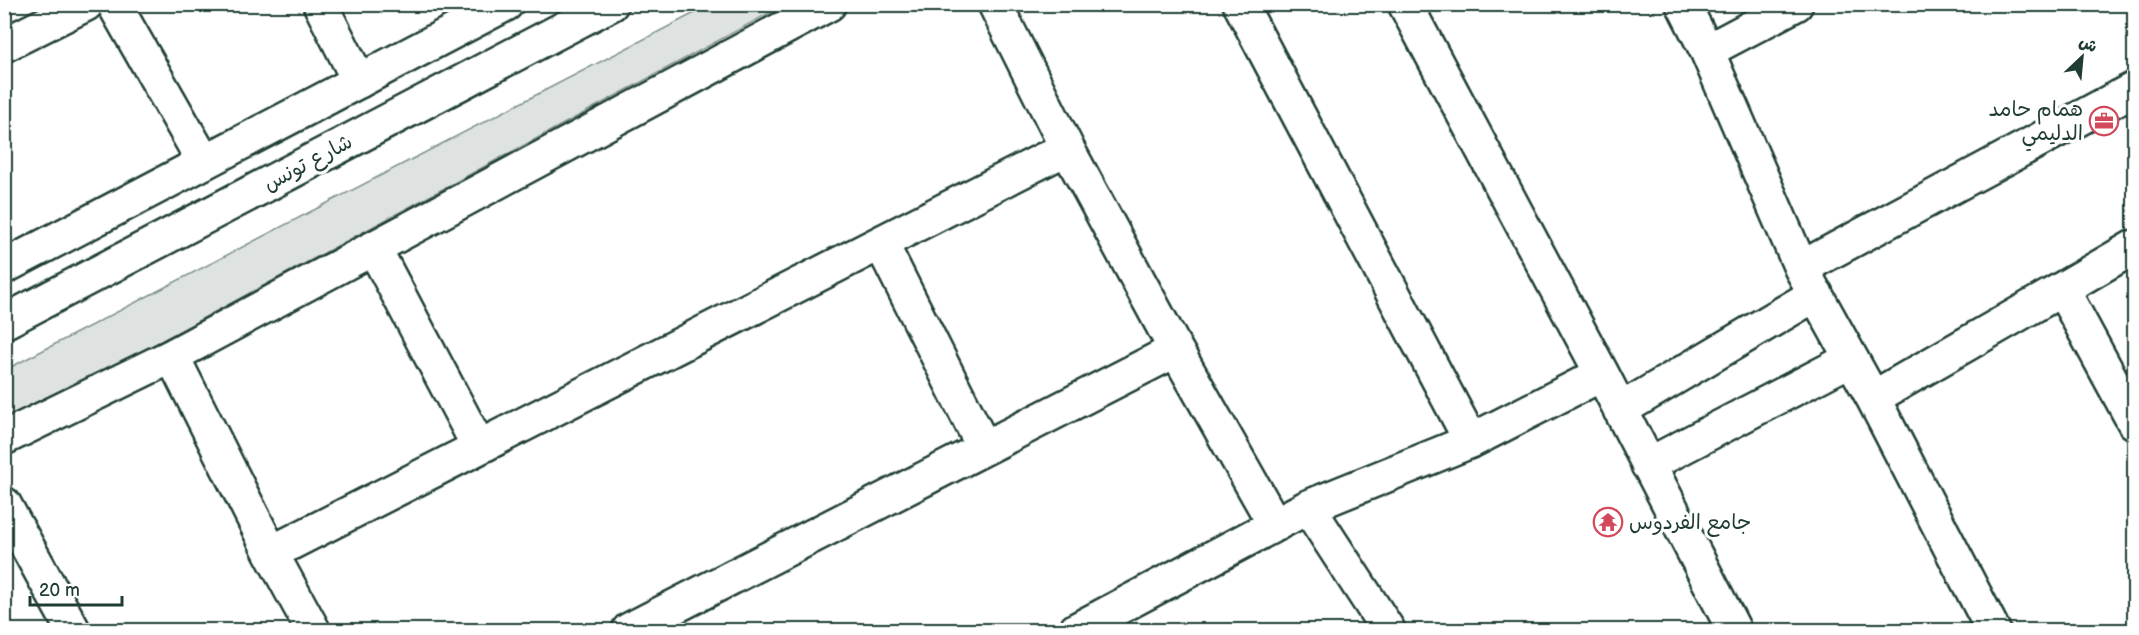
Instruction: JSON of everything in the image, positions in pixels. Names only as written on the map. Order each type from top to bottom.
[{"type":"street","points":[[4,45],[86,4]]},
{"type":"street","points":[[114,4],[204,162]]},
{"type":"street","points":[[320,4],[359,81]]},
{"type":"street","points":[[4,267],[506,4]]},
{"type":"street","name":"شارع تونس","points":[[4,322],[610,4]]},
{"type":"street","points":[[4,438],[172,356],[829,4]]},
{"type":"street","points":[[995,4],[1067,148],[1176,350],[1275,525]]},
{"type":"street","points":[[1240,4],[1471,441]]},
{"type":"street","points":[[1405,4],[1602,374],[1734,630]]},
{"type":"street","points":[[1683,4],[1707,51],[1808,281],[1873,398],[1993,630]]},
{"type":"street","points":[[1707,51],[1796,4]]},
{"type":"street","points":[[1620,410],[1808,281],[2134,89]]},
{"type":"street","points":[[271,553],[1067,148]]},
{"type":"street","points":[[881,243],[984,448]]},
{"type":"street","points":[[1873,398],[2134,247]]},
{"type":"street","points":[[374,248],[479,447]]},
{"type":"street","points":[[2062,289],[2134,422]]},
{"type":"street","points":[[628,630],[1176,350]]},
{"type":"street","points":[[172,356],[271,553],[313,630]]},
{"type":"street","points":[[1648,465],[1851,359]]},
{"type":"street","points":[[1077,630],[1308,507],[1471,441],[1602,374]]},
{"type":"street","points":[[4,504],[73,630]]},
{"type":"street","points":[[1308,507],[1388,630]]},
{"type":"shaded area","points":[[710,5],[784,5],[5,425],[5,370]]},
{"type":"place","name":"همام حامد الدليمي","points":[[2104,121]]},
{"type":"place","name":"جامع الفردوس","points":[[1608,522]]}]
